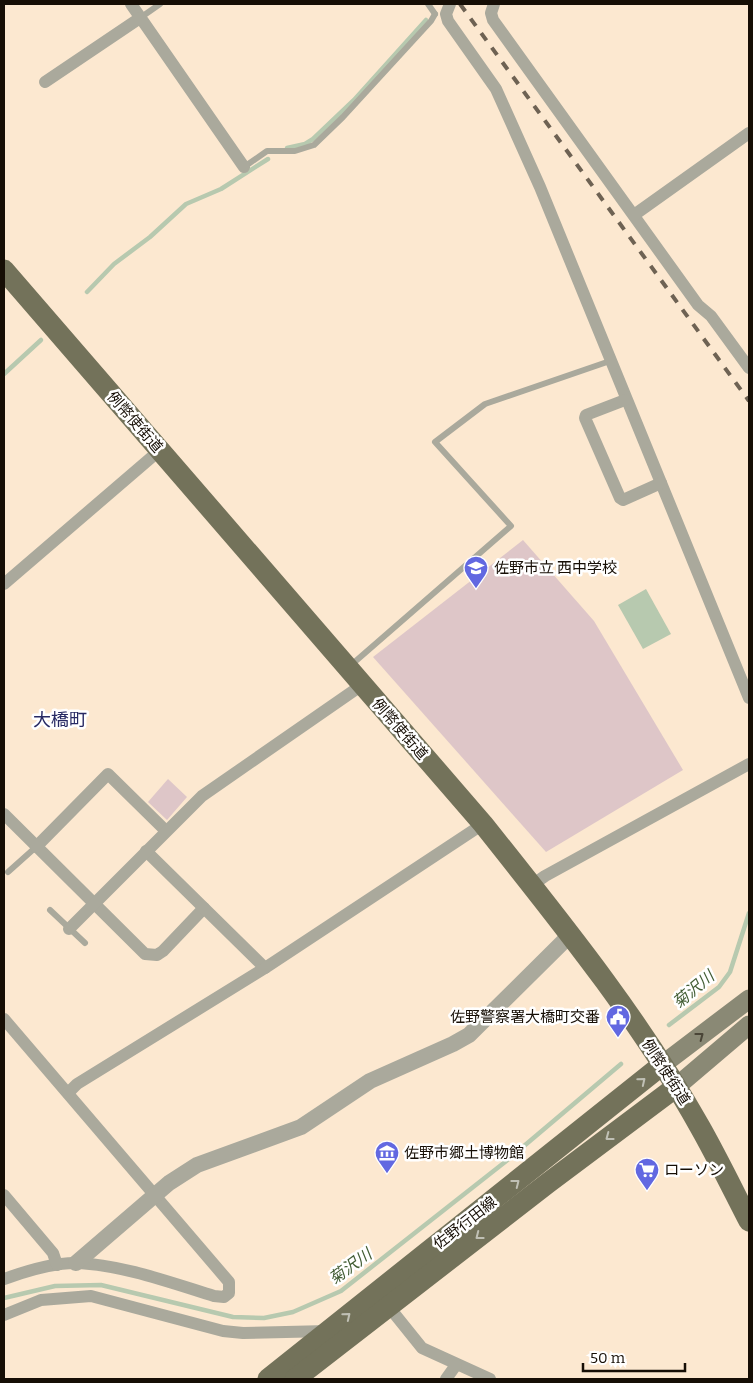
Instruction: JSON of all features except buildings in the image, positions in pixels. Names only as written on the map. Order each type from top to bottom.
[{"type":"main road","name":"例幣使街道","points":[[4,270],[483,824],[532,886],[603,978],[662,1065],[700,1126],[749,1221]]},
{"type":"main road","points":[[662,1065],[749,999]]},
{"type":"main road","points":[[676,1087],[749,1025]]},
{"type":"main road","name":"佐野行田線","points":[[295,1379],[383,1299],[662,1065]]},
{"type":"main road","name":"佐野行田線","points":[[268,1379],[328,1331],[383,1299],[676,1087]]},
{"type":"street","points":[[130,4],[244,167]]},
{"type":"street","points":[[494,4],[493,20],[698,305],[711,316],[749,368]]},
{"type":"street","points":[[444,10],[448,21],[496,89],[540,187],[625,400],[749,698]]},
{"type":"street","points":[[45,82],[140,18]]},
{"type":"street","points":[[634,215],[749,133]]},
{"type":"street","points":[[625,400],[586,415],[585,418],[620,498],[624,500],[661,483]]},
{"type":"street","points":[[4,584],[160,450]]},
{"type":"street","points":[[70,929],[202,796],[362,685]]},
{"type":"street","points":[[532,886],[544,876],[749,764]]},
{"type":"street","points":[[36,847],[108,774],[166,831]]},
{"type":"street","points":[[4,814],[145,954],[150,956],[163,951],[204,908]]},
{"type":"street","points":[[68,1093],[77,1084],[265,968],[483,824]]},
{"type":"street","points":[[146,851],[265,968]]},
{"type":"street","points":[[76,1263],[155,1194],[197,1165],[291,1132],[370,1081],[460,1040],[481,1024],[570,935]]},
{"type":"street","points":[[4,1019],[229,1282],[229,1293],[224,1297],[214,1296],[148,1276],[76,1263],[26,1271],[4,1279]]},
{"type":"street","points":[[4,1195],[54,1253],[57,1265]]},
{"type":"street","points":[[4,1315],[41,1300],[91,1296],[223,1331],[243,1334],[328,1331]]},
{"type":"street","points":[[383,1299],[422,1348],[490,1379]]},
{"type":"street","points":[[446,1379],[456,1365]]},
{"type":"lane","points":[[140,18],[160,4]]},
{"type":"lane","points":[[244,167],[267,151],[295,151],[314,145],[350,110],[431,21],[444,10],[428,4]]},
{"type":"lane","points":[[348,668],[511,526],[435,442],[485,404],[610,361]]},
{"type":"lane","points":[[8,872],[36,847]]},
{"type":"lane","points":[[50,910],[85,943]]},
{"type":"shaded area","points":[[523,540],[594,621],[683,770],[546,852],[373,657]]},
{"type":"shaded area","points":[[646,589],[671,634],[643,649],[618,605]]},
{"type":"shaded area","points":[[168,779],[187,797],[167,820],[148,802]]},
{"type":"waterway","points":[[287,148],[305,144],[313,139],[354,100],[426,20]]},
{"type":"waterway","points":[[87,292],[114,264],[150,237],[186,204],[221,189],[268,159]]},
{"type":"waterway","points":[[4,374],[41,340]]},
{"type":"waterway","name":"菊沢川","points":[[669,1025],[719,987],[730,972],[749,913]]},
{"type":"waterway","name":"菊沢川","points":[[4,1298],[55,1286],[101,1285],[233,1317],[264,1318],[293,1312],[341,1291],[505,1162],[621,1064]]},
{"type":"railway","points":[[460,4],[749,401]]},
{"type":"place","name":"佐野市立 西中学校","points":[[476,589]]},
{"type":"place","name":"佐野警察署大橋町交番","points":[[618,1038]]},
{"type":"place","name":"佐野市郷土博物館","points":[[387,1174]]},
{"type":"place","name":"ローソン","points":[[647,1191]]},
{"type":"district","name":"大橋町","points":[[60,720]]}]
